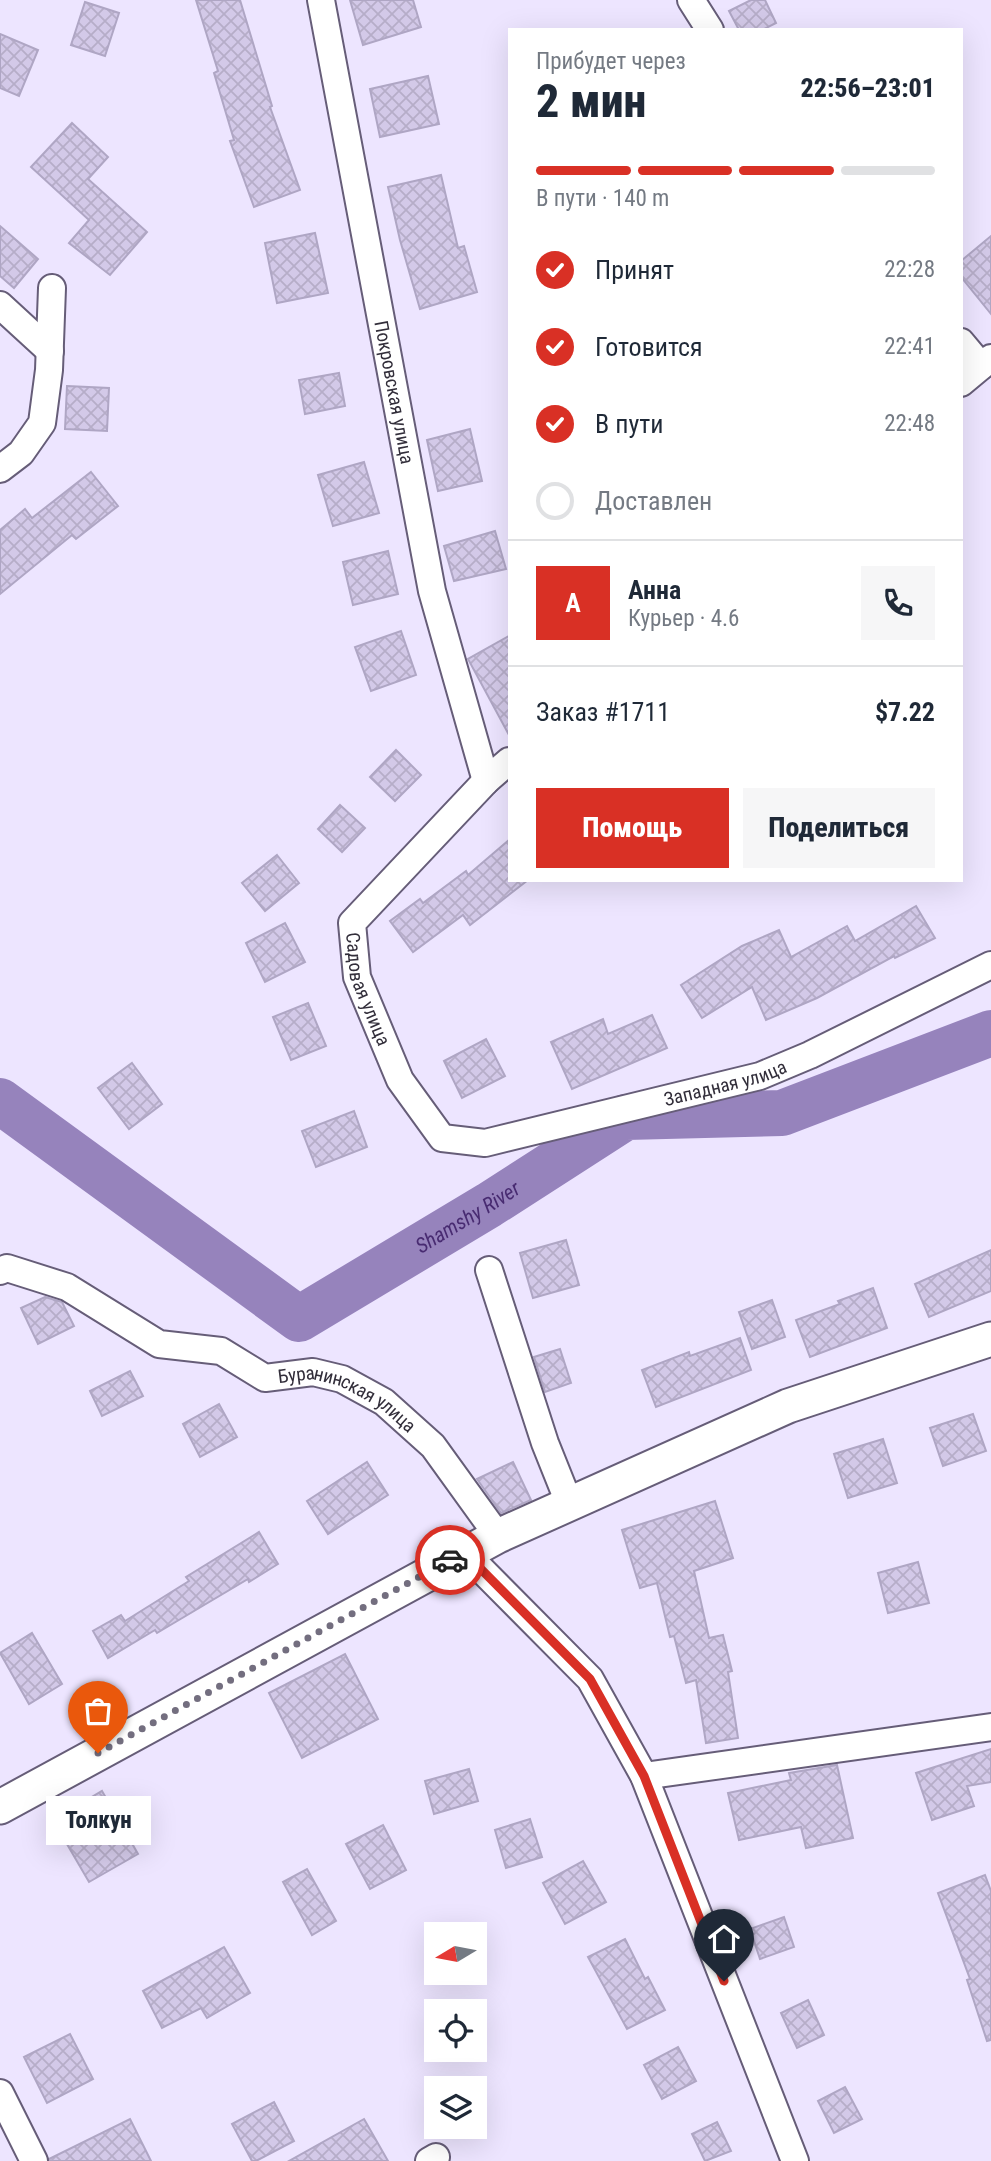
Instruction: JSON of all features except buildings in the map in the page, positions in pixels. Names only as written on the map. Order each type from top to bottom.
[{"type":"main road","points":[[0,1807],[498,1535],[788,1406],[991,1339]]},
{"type":"street","name":"Покровская улица","points":[[321,0],[432,591],[486,781]]},
{"type":"street","points":[[691,0],[709,28]]},
{"type":"street","points":[[0,469],[21,453],[42,423],[50,351],[52,288]]},
{"type":"street","points":[[0,305],[50,351]]},
{"type":"street","points":[[963,344],[986,362],[963,381]]},
{"type":"street","name":"Садовая улица","points":[[442,1138],[400,1080],[394,1067],[357,978],[352,922],[486,781],[508,762]]},
{"type":"street","name":"Западная улица","points":[[442,1138],[485,1143],[760,1076],[810,1055],[991,965]]},
{"type":"street","name":"Буранинская улица","points":[[0,1271],[8,1268],[67,1287],[159,1344],[221,1351],[265,1378],[313,1372],[342,1379],[384,1402],[433,1446],[498,1535]]},
{"type":"street","points":[[489,1270],[545,1444],[569,1503]]},
{"type":"street","points":[[464,1552],[590,1679],[644,1776],[795,2161]]},
{"type":"street","points":[[644,1776],[991,1727]]},
{"type":"street","points":[[0,2093],[34,2161]]},
{"type":"waterway","name":"Shamshy River","points":[[0,1101],[299,1319],[489,1205],[626,1117],[782,1113],[991,1033]]},
{"type":"way so far","points":[[98,1753],[450,1560]]},
{"type":"place","name":"Толкун","points":[[98,1753]]},
{"type":"route","points":[[450,1560],[464,1552],[590,1679],[644,1776],[724,1981]]}]
